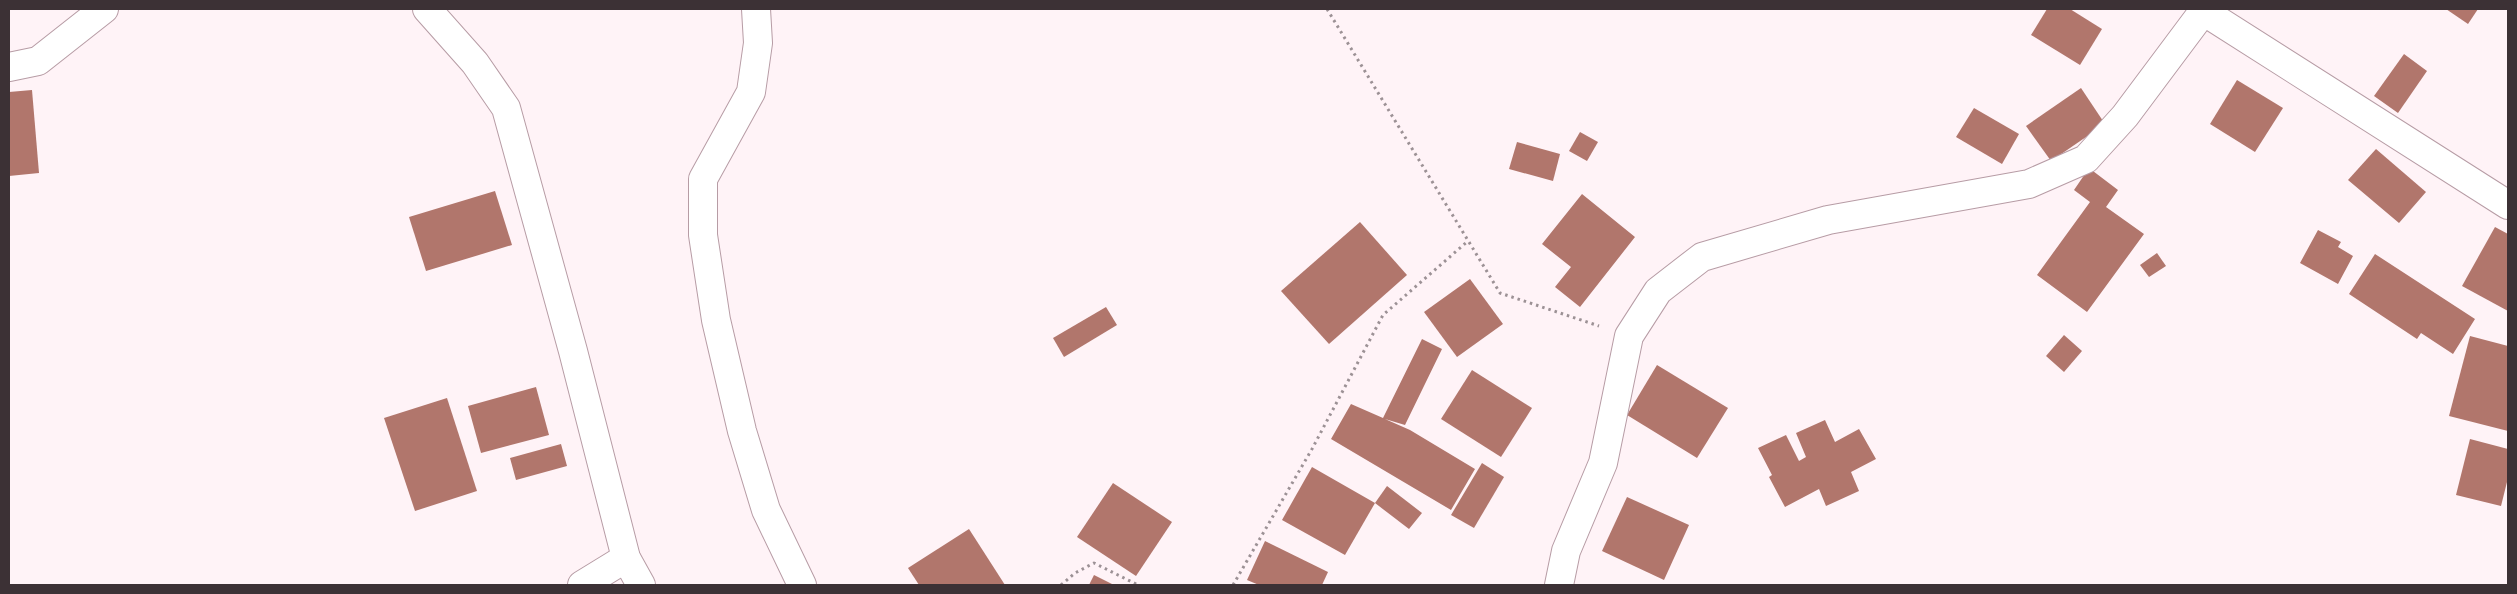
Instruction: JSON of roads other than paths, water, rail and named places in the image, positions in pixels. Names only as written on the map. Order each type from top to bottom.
[{"type":"street","points":[[9,67],[38,61],[104,9]]},
{"type":"street","points":[[428,9],[476,62],[506,108],[573,350],[626,558],[641,585]]},
{"type":"street","points":[[756,9],[758,43],[751,92],[703,179],[703,235],[716,320],[742,431],[766,510],[802,585]]},
{"type":"street","points":[[1559,585],[1566,551],[1603,464],[1629,336],[1658,291],[1702,257],[1828,220],[2029,184],[2086,159],[2125,116],[2204,10],[2508,205]]},
{"type":"street","points":[[582,585],[626,558]]}]
